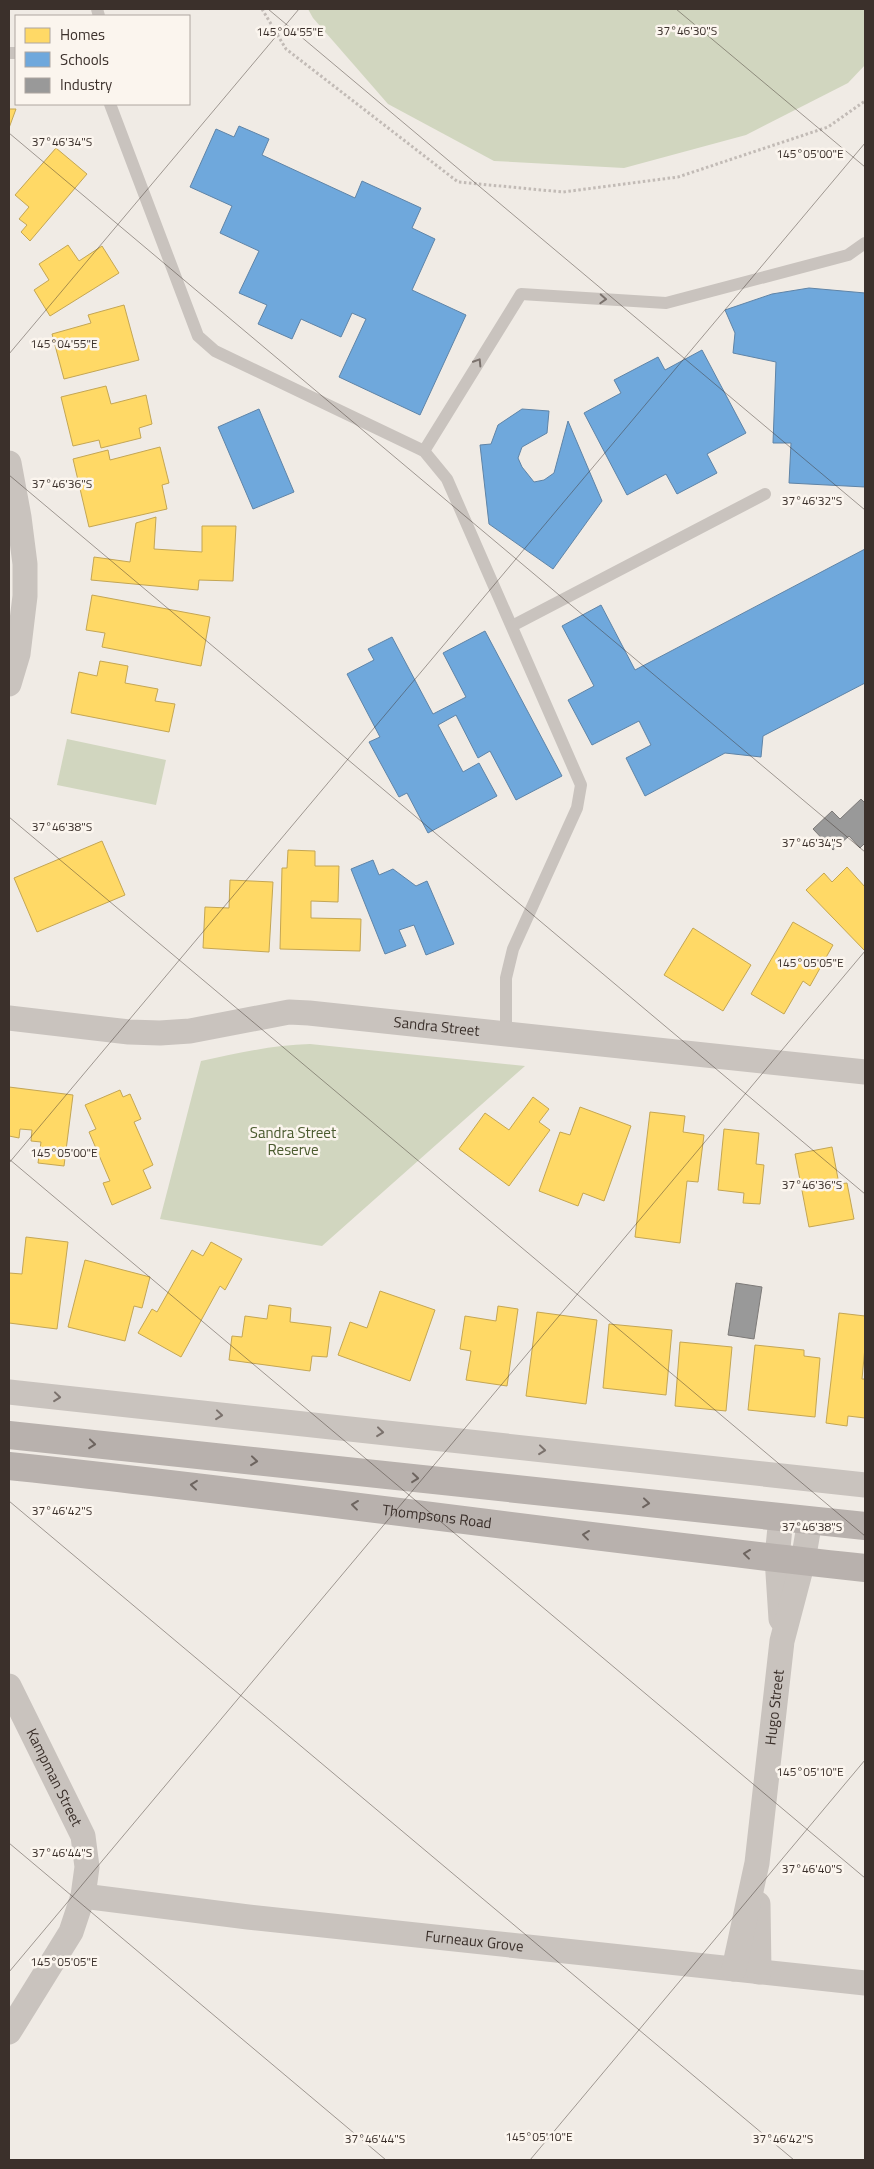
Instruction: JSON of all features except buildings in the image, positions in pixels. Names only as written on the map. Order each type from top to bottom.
[{"type":"main road","points":[[9,1435],[865,1526]]},
{"type":"main road","name":"Thompsons Road","points":[[9,1466],[200,1486],[865,1568]]},
{"type":"street","points":[[9,463],[25,564],[25,596],[18,654],[9,684]]},
{"type":"street","name":"Sandra Street","points":[[9,1018],[129,1032],[160,1033],[190,1030],[289,1012],[310,1013],[865,1072]]},
{"type":"street","points":[[9,1392],[865,1485]]},
{"type":"street","name":"Hugo Street","points":[[734,1969],[757,1863],[782,1642],[790,1559],[781,1517]]},
{"type":"street","name":"Hugo Street","points":[[790,1559],[810,1520]]},
{"type":"street","name":"Kampman Street","points":[[9,1686],[83,1836],[87,1867],[83,1896],[70,1932],[9,2032]]},
{"type":"street","name":"Hugo Street","points":[[757,1863],[759,1972]]},
{"type":"street","name":"Furneaux Grove","points":[[83,1896],[248,1917],[865,1983]]},
{"type":"lane","points":[[110,105],[198,336],[215,351],[424,451],[448,479],[582,785],[577,808],[510,959],[505,994],[506,1034]]},
{"type":"lane","points":[[424,451],[521,294],[666,303],[848,255],[865,243]]},
{"type":"lane","points":[[512,626],[765,494]]},
{"type":"path","points":[[262,9],[286,50],[458,182],[563,192],[678,177],[828,127],[865,101]]},
{"type":"green space","points":[[308,9],[865,9],[865,65],[848,83],[746,135],[624,168],[494,161],[388,104],[313,18]]},
{"type":"green space","points":[[67,739],[166,760],[156,805],[57,785]]},
{"type":"green space","name":"Sandra Street Reserve","points":[[310,1044],[525,1066],[322,1246],[160,1219],[201,1061],[242,1052]]}]
